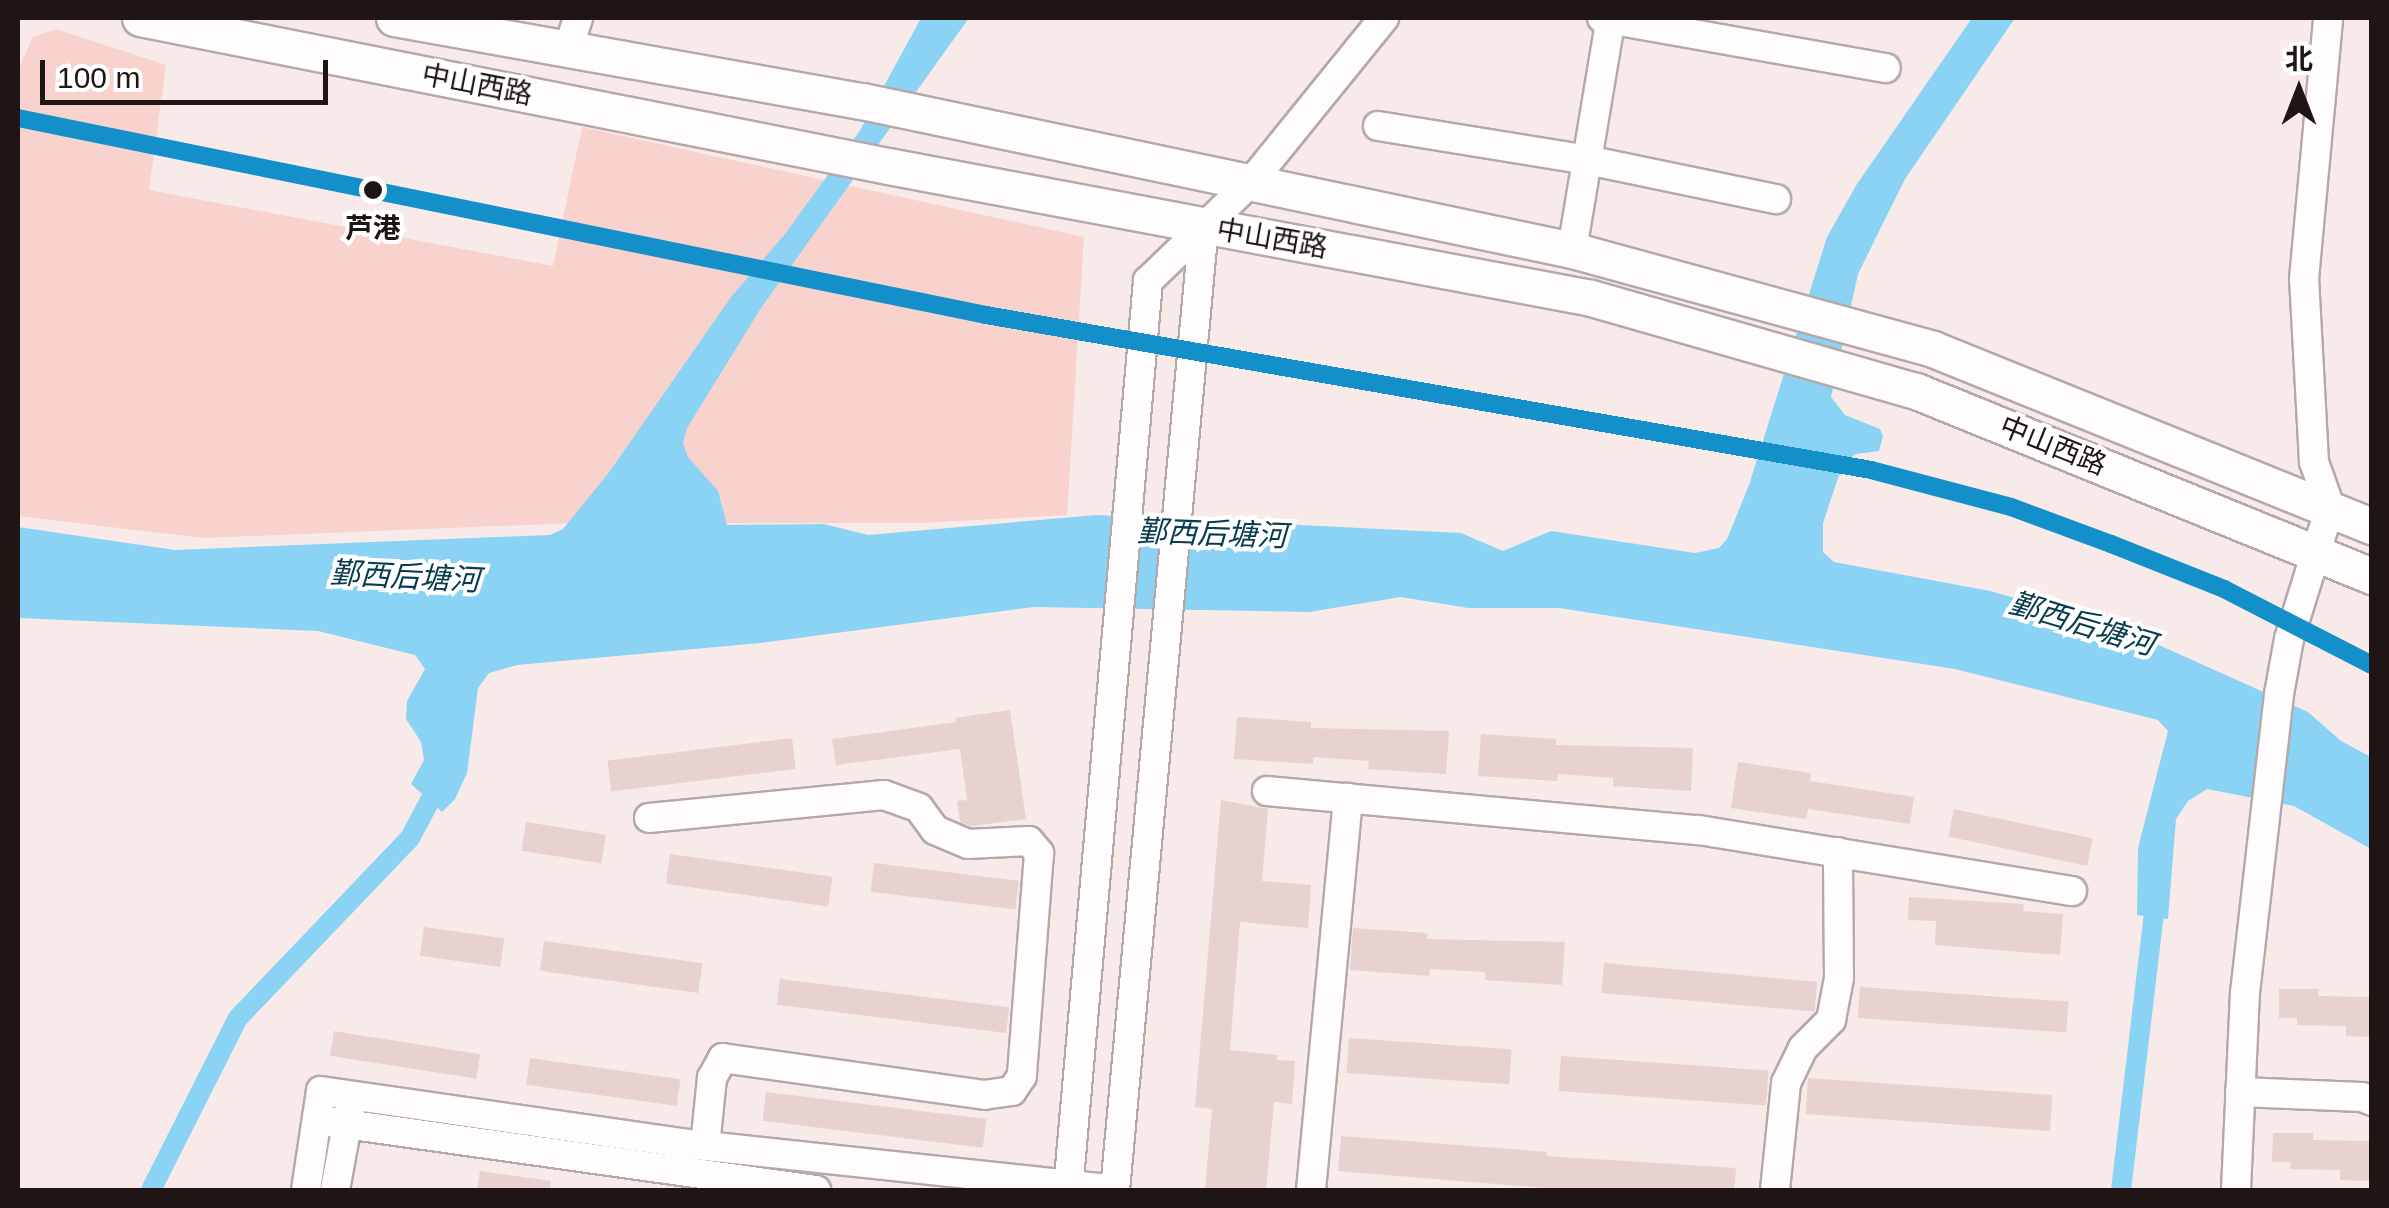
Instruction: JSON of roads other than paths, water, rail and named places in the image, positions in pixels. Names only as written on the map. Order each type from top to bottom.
[{"type":"main road","name":"中山西路","points":[[140,18],[888,166],[1591,298],[1916,391],[2372,576]]},
{"type":"main road","name":"中山西路","points":[[394,18],[573,33],[929,116],[1572,250],[1933,349],[2372,526]]},
{"type":"street","points":[[1068,1189],[1148,282],[1252,181],[1384,18]]},
{"type":"street","points":[[1572,250],[1608,18],[1886,68]]},
{"type":"street","points":[[2236,1190],[2245,994],[2279,694],[2288,639],[2330,506],[2314,462],[2304,279],[2328,18]]},
{"type":"street","points":[[1378,126],[1588,160],[1776,199]]},
{"type":"street","points":[[306,1190],[321,1091],[705,1146],[1068,1189],[1115,1190],[1204,226]]},
{"type":"street","points":[[1267,790],[1699,830],[2072,891]]},
{"type":"street","points":[[649,818],[884,795],[919,808],[936,830],[968,844],[1029,841],[1039,853],[1022,1076],[1012,1091],[985,1095],[724,1058],[712,1078],[705,1146]]},
{"type":"street","points":[[1311,1190],[1348,798]]},
{"type":"street","points":[[1775,1190],[1786,1083],[1803,1048],[1831,1020],[1839,978],[1838,852]]},
{"type":"street","points":[[2240,1092],[2362,1097],[2372,1102]]},
{"type":"street","points":[[335,1190],[352,1095]]},
{"type":"street","points":[[317,1120],[816,1190]]},
{"type":"water","name":"鄞西后塘河","points":[[921,18],[969,18],[761,308],[687,428],[683,443],[688,457],[718,491],[727,525],[824,524],[868,535],[1097,515],[1461,533],[1503,551],[1551,531],[1695,553],[1719,548],[1727,539],[1749,485],[1827,237],[1857,184],[1972,18],[2015,18],[1905,179],[1858,274],[1831,397],[1845,415],[1880,429],[1883,436],[1879,451],[1856,454],[1843,463],[1823,523],[1823,552],[1834,562],[1990,591],[2121,628],[2308,712],[2341,741],[2371,757],[2371,849],[2294,806],[2207,789],[2188,801],[2176,819],[2168,919],[2137,915],[2138,848],[2168,731],[2158,720],[1955,669],[1559,608],[1468,608],[1401,597],[1309,612],[1034,607],[760,643],[517,665],[489,673],[478,688],[467,773],[455,799],[442,812],[411,784],[424,760],[421,742],[406,719],[407,701],[425,669],[415,655],[318,631],[18,618],[18,527],[175,550],[550,535],[563,529],[610,471],[731,297],[785,234],[859,132]]},
{"type":"waterway","points":[[151,1190],[238,1018],[410,838],[441,780]]},
{"type":"waterway","points":[[2121,1190],[2157,890]]},
{"type":"place","name":"芦港","points":[[373,190]]}]
